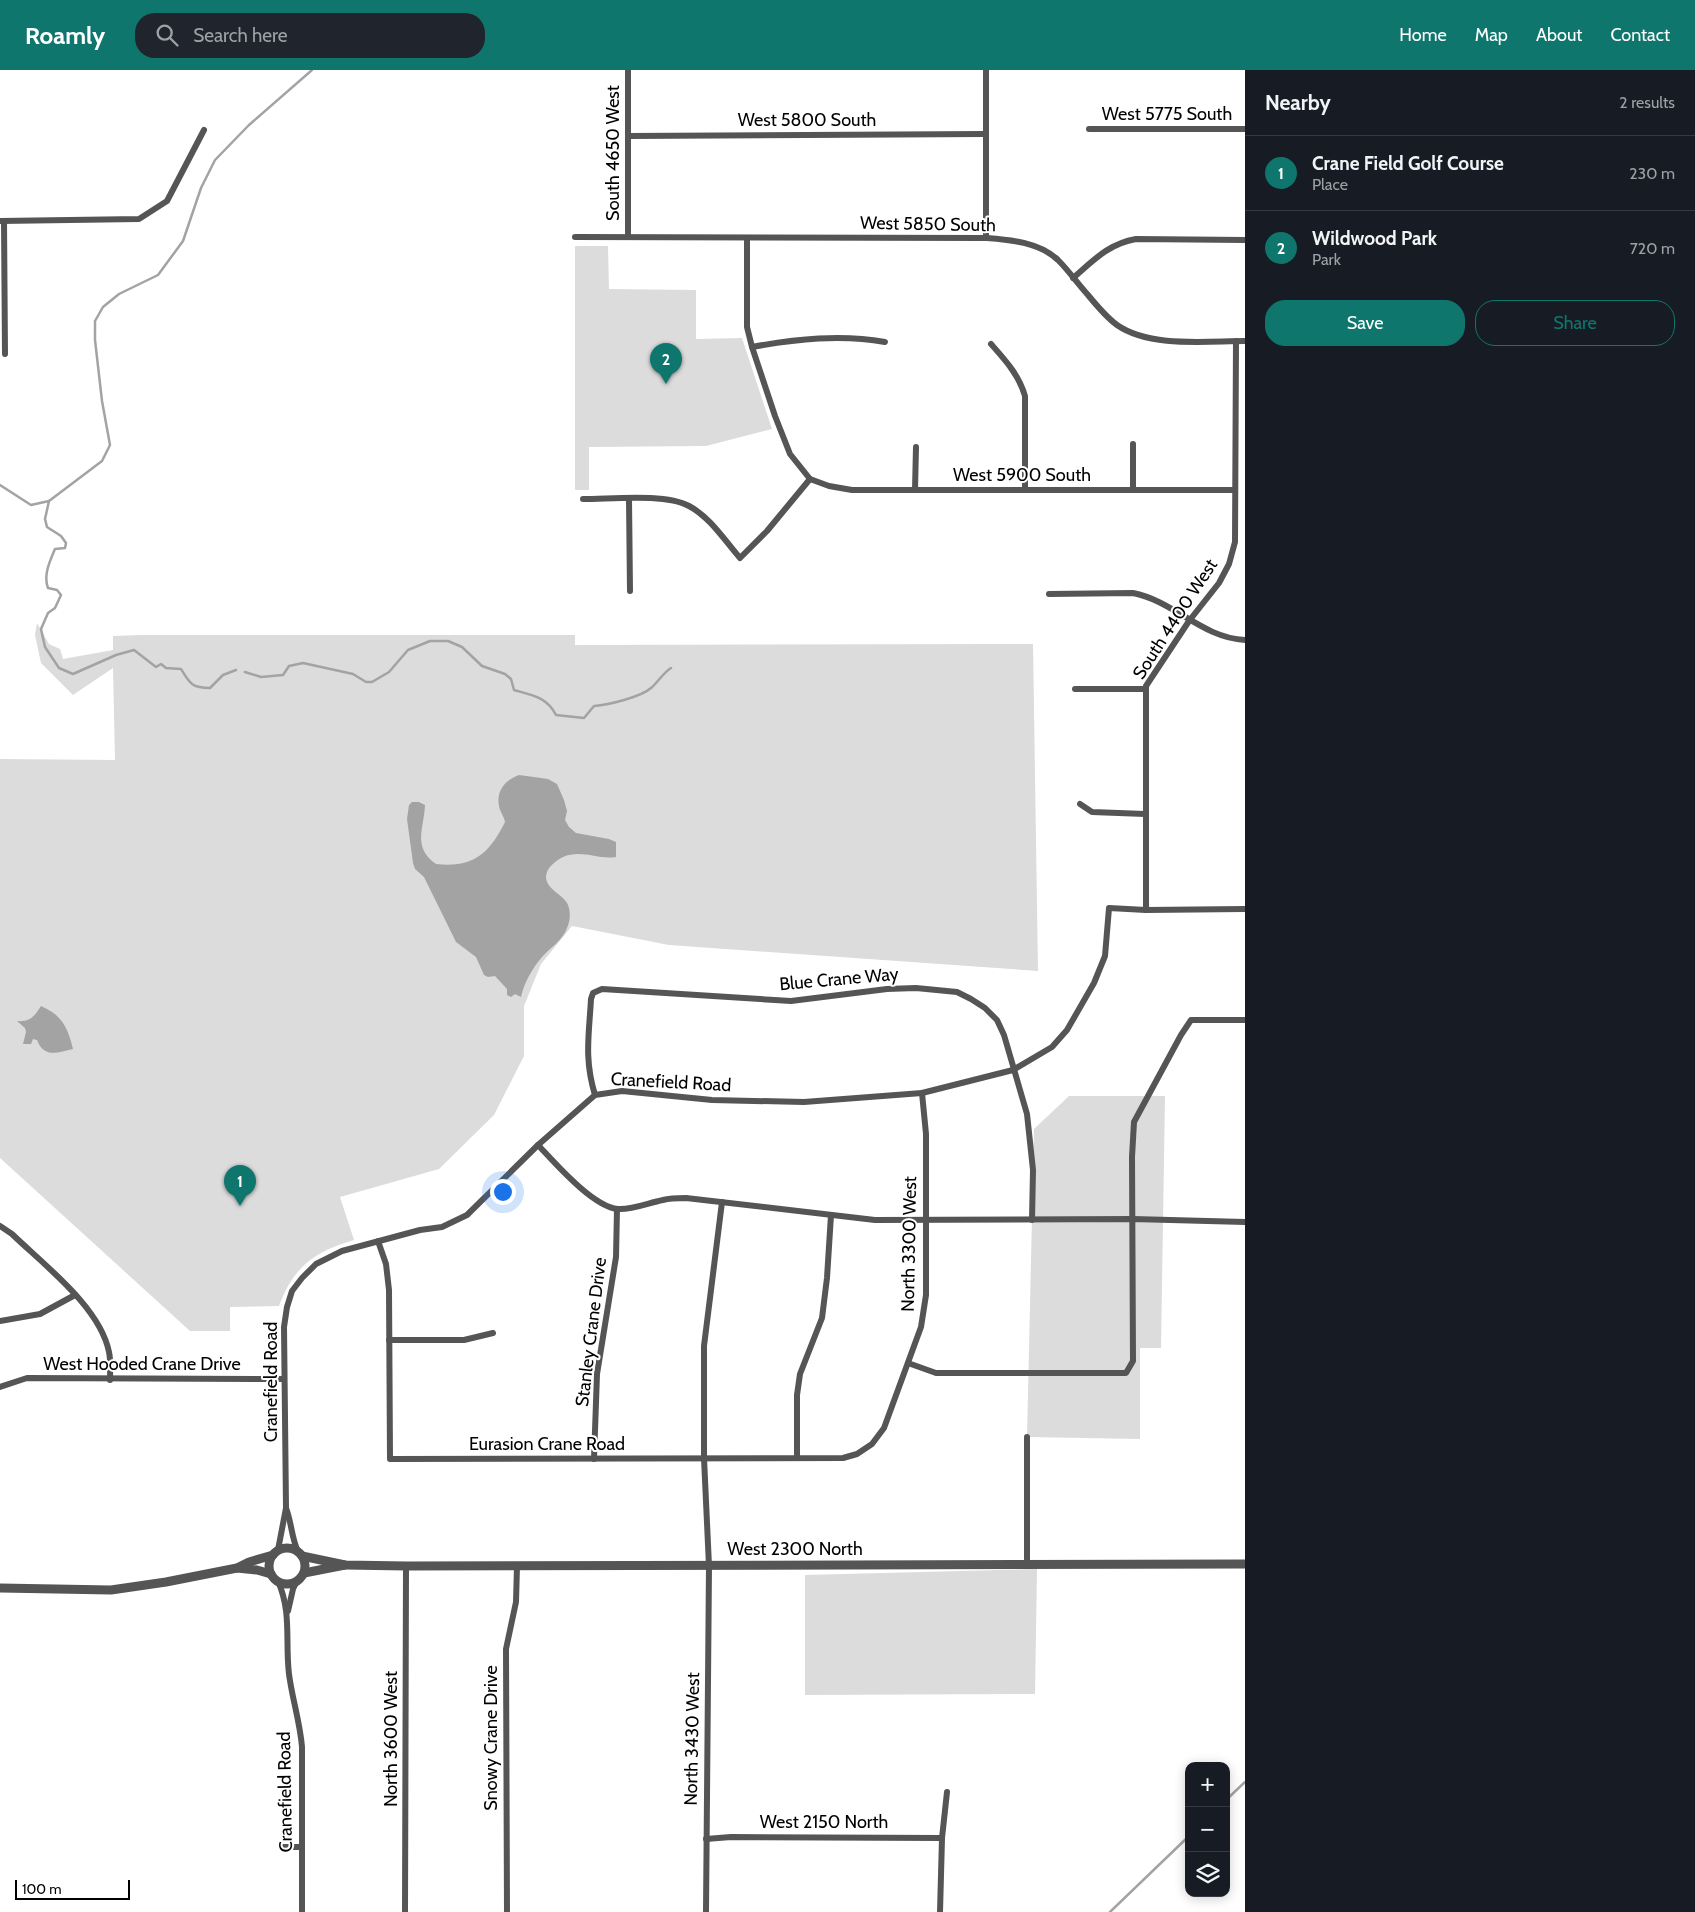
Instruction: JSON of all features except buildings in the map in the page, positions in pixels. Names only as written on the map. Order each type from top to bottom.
[{"type":"street","name":"South 4650 West","points":[[628,70],[628,237]]},
{"type":"street","points":[[986,70],[986,238]]},
{"type":"street","name":"West 5775 South","points":[[1088,129],[1245,129]]},
{"type":"street","points":[[5,354],[2,221],[139,219],[167,201],[204,130]]},
{"type":"street","name":"West 5800 South","points":[[628,136],[985,134]]},
{"type":"street","name":"West 5850 South","points":[[575,237],[986,238],[1017,240],[1036,246],[1057,259],[1104,313],[1118,326],[1138,335],[1162,340],[1245,341]]},
{"type":"street","points":[[583,500],[661,499],[676,501],[691,507],[707,520],[740,558],[768,531],[810,479],[790,454],[774,416],[752,347],[747,327],[747,238]]},
{"type":"street","points":[[1073,278],[1109,248],[1121,241],[1136,239],[1245,240]]},
{"type":"street","points":[[752,347],[792,340],[860,338],[885,342]]},
{"type":"street","name":"South 4400 West","points":[[1146,910],[1146,686],[1190,621],[1219,583],[1229,564],[1234,542],[1236,341]]},
{"type":"street","points":[[991,344],[1014,370],[1026,396],[1024,490]]},
{"type":"street","points":[[1133,444],[1133,490]]},
{"type":"street","points":[[915,490],[916,447]]},
{"type":"street","name":"West 5900 South","points":[[810,479],[829,486],[852,490],[1235,490]]},
{"type":"street","points":[[629,499],[630,591]]},
{"type":"street","points":[[1049,594],[1133,594],[1145,596],[1160,602],[1190,621],[1220,636],[1234,640],[1245,640]]},
{"type":"street","points":[[1075,689],[1146,688]]},
{"type":"street","points":[[1080,804],[1092,812],[1145,814]]},
{"type":"street","name":"Cranefield Road","points":[[275,1553],[286,1508],[284,1327],[292,1291],[316,1264],[327,1257],[378,1241],[420,1230],[442,1227],[467,1215],[538,1145],[595,1095],[622,1091],[712,1100],[804,1102],[922,1093],[1013,1070],[1052,1047],[1067,1030],[1094,983],[1104,956],[1109,908],[1146,910]]},
{"type":"street","points":[[1146,910],[1245,910]]},
{"type":"street","name":"Blue Crane Way","points":[[595,1095],[587,1059],[593,993],[602,989],[791,1001],[887,989],[916,988],[957,992],[985,1008],[997,1020],[1004,1035],[1027,1114],[1033,1170],[1032,1220]]},
{"type":"street","points":[[908,1363],[936,1373],[1126,1373],[1133,1361],[1132,1148],[1134,1122],[1181,1034],[1191,1020],[1245,1020]]},
{"type":"street","name":"North 3300 West","points":[[872,1444],[884,1428],[908,1363],[921,1327],[926,1295],[926,1134],[922,1093]]},
{"type":"street","points":[[538,1145],[585,1192],[597,1201],[617,1209],[686,1198],[875,1220],[1133,1219],[1245,1222]]},
{"type":"street","name":"North 3430 West","points":[[706,1912],[709,1566],[704,1458],[704,1346],[722,1202]]},
{"type":"street","name":"Stanley Crane Drive","points":[[594,1458],[597,1374],[616,1257],[617,1209]]},
{"type":"street","points":[[797,1458],[797,1395],[800,1374],[822,1318],[831,1216]]},
{"type":"street","points":[[0,1226],[12,1234],[88,1308],[104,1335],[110,1354],[110,1380]]},
{"type":"street","points":[[378,1241],[386,1264],[389,1290],[389,1340],[464,1340],[493,1333]]},
{"type":"street","points":[[0,1322],[15,1317],[40,1314],[75,1295]]},
{"type":"street","name":"Eurasion Crane Road","points":[[389,1340],[390,1459],[843,1458],[857,1454],[872,1444]]},
{"type":"street","name":"West Hooded Crane Drive","points":[[0,1387],[27,1378],[284,1380]]},
{"type":"street","points":[[1027,1437],[1027,1564]]},
{"type":"street","name":"Cranefield Road","points":[[286,1508],[290,1518],[292,1538],[300,1554]]},
{"type":"street","points":[[0,1588],[111,1590],[157,1584],[237,1568],[288,1548],[300,1554],[345,1565]]},
{"type":"street","points":[[271,1574],[269,1564],[275,1553]]},
{"type":"street","points":[[237,1568],[257,1570],[271,1574],[278,1581],[288,1584],[297,1580],[304,1572],[305,1567],[300,1554]]},
{"type":"street","name":"West 2300 North","points":[[345,1565],[1245,1564]]},
{"type":"street","points":[[304,1572],[345,1565]]},
{"type":"street","name":"North 3600 West","points":[[405,1912],[406,1566]]},
{"type":"street","name":"Snowy Crane Drive","points":[[507,1912],[506,1648],[516,1602],[517,1566]]},
{"type":"street","name":"Cranefield Road","points":[[297,1580],[288,1612],[289,1673],[300,1726],[302,1747],[302,1912]]},
{"type":"street","name":"Cranefield Road","points":[[278,1581],[288,1612]]},
{"type":"street","points":[[940,1912],[942,1838],[947,1792]]},
{"type":"street","name":"West 2150 North","points":[[706,1839],[731,1837],[942,1838]]},
{"type":"street","points":[[283,1847],[302,1847]]},
{"type":"shaded area","points":[[575,246],[608,246],[609,289],[696,290],[696,339],[742,338],[772,429],[706,446],[589,447],[589,490],[575,490]]},
{"type":"shaded area","points":[[37,623],[49,644],[60,649],[63,659],[113,650],[113,636],[141,635],[575,635],[575,645],[1033,644],[1038,971],[669,945],[572,926],[541,964],[524,1006],[524,1056],[494,1115],[439,1169],[340,1197],[354,1240],[328,1250],[307,1262],[291,1280],[279,1306],[230,1307],[230,1331],[190,1331],[0,1158],[0,759],[115,760],[113,668],[73,695],[41,663],[35,635]]},
{"type":"shaded area","points":[[519,775],[548,779],[557,784],[564,800],[567,811],[565,820],[569,827],[576,833],[616,842],[616,857],[610,858],[583,854],[570,855],[558,860],[547,872],[546,878],[550,887],[568,905],[569,923],[563,936],[542,957],[532,971],[521,997],[515,994],[511,997],[507,995],[507,989],[495,976],[488,977],[484,975],[476,957],[456,942],[424,877],[415,869],[407,819],[409,805],[412,802],[419,802],[425,805],[421,837],[424,851],[429,858],[436,864],[449,865],[470,861],[486,850],[499,833],[505,822],[498,801],[500,791],[506,783]]},
{"type":"shaded area","points":[[41,1006],[54,1014],[63,1023],[73,1049],[52,1053],[43,1050],[37,1040],[33,1039],[31,1044],[23,1044],[25,1028],[17,1021],[25,1021],[31,1018]]},
{"type":"shaded area","points":[[1069,1096],[1165,1096],[1161,1348],[1140,1348],[1140,1439],[1027,1437],[1034,1129]]},
{"type":"shaded area","points":[[1037,1569],[1035,1694],[805,1695],[805,1575]]},
{"type":"waterway","points":[[0,485],[31,505],[49,501],[102,461],[110,445],[102,401],[95,340],[95,321],[103,307],[119,294],[158,275],[183,241],[201,188],[215,160],[249,125],[312,70]]},
{"type":"waterway","points":[[49,501],[45,519],[47,527],[61,536],[66,543],[65,548],[55,549],[48,568],[46,578],[48,588],[57,590],[61,595],[55,608],[48,613],[41,629],[45,647],[59,668],[73,674],[116,655],[134,650],[156,667],[161,664],[166,668],[181,669],[189,682],[199,687],[210,688],[223,675],[236,670]]},
{"type":"waterway","points":[[245,672],[261,677],[283,675],[289,666],[303,663],[353,674],[366,682],[372,682],[389,672],[408,650],[430,641],[448,641],[462,647],[482,666],[505,674],[511,679],[514,690],[544,700],[556,715],[584,718],[594,706],[624,700],[646,691],[654,686],[665,672],[671,668]]},
{"type":"waterway","points":[[1230,1796],[1245,1782]]},
{"type":"waterway","points":[[1110,1912],[1185,1840]]},
{"type":"place","name":"Wildwood Park","points":[[666,384]]},
{"type":"place","name":"Crane Field Golf Course","points":[[240,1206]]}]
